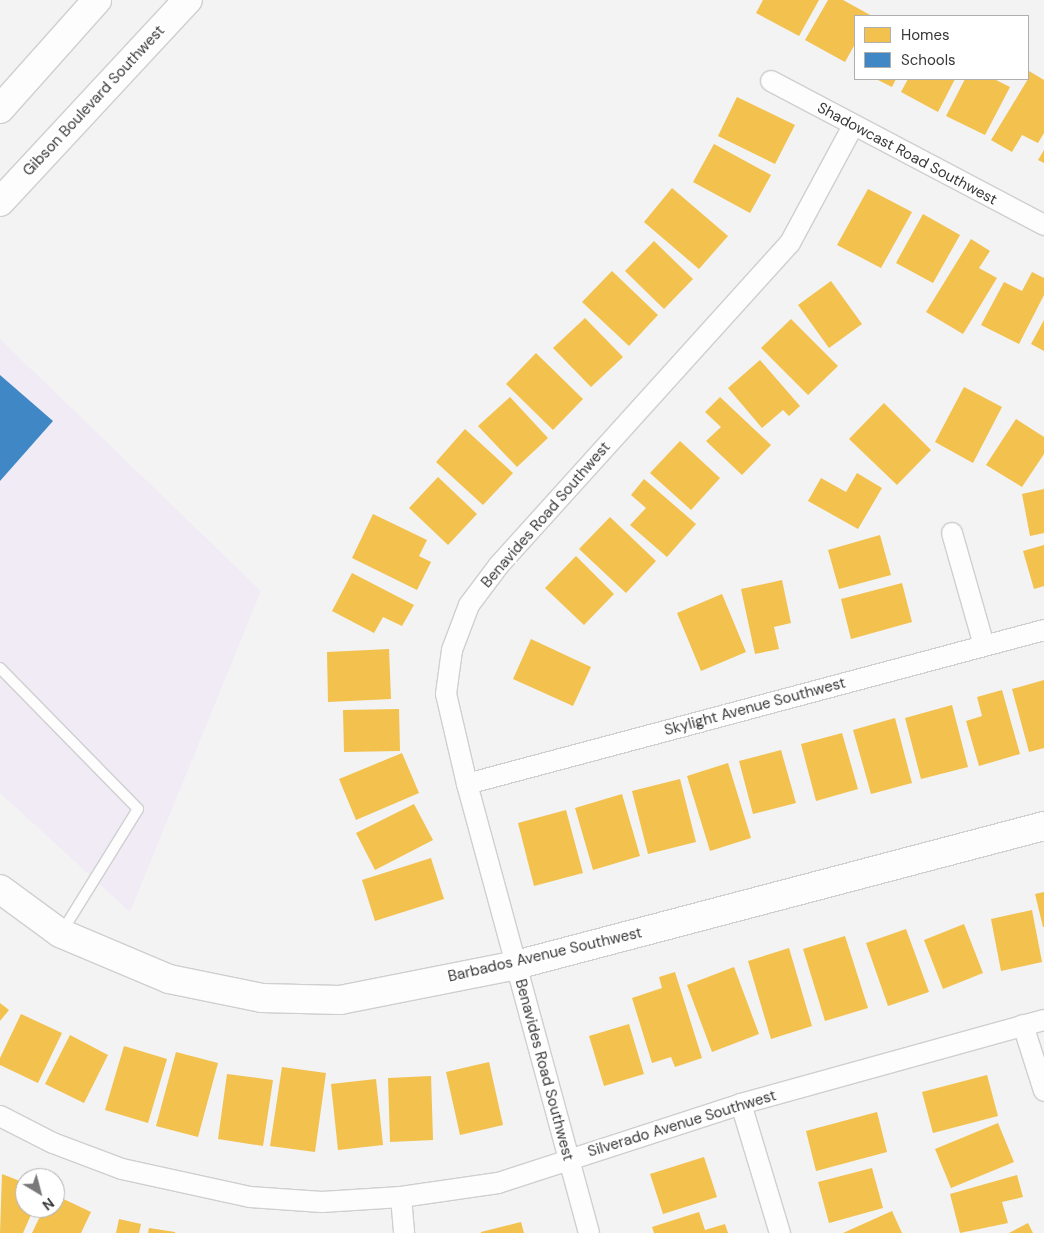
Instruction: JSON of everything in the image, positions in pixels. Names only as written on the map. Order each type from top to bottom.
[{"type":"street","points":[[0,109],[97,0]]},
{"type":"street","name":"Gibson Boulevard Southwest","points":[[0,202],[188,0]]},
{"type":"street","name":"Shadowcast Road Southwest","points":[[771,82],[1044,225]]},
{"type":"street","name":"Benavides Road Southwest","points":[[589,1233],[567,1160],[467,784],[446,694],[452,650],[469,605],[499,565],[790,243],[853,126]]},
{"type":"street","points":[[952,534],[984,645]]},
{"type":"street","name":"Skylight Avenue Southwest","points":[[467,784],[1044,630]]},
{"type":"street","name":"Barbados Avenue Southwest","points":[[0,889],[60,934],[169,979],[262,998],[340,1000],[516,965],[1044,826]]},
{"type":"street","name":"Silverado Avenue Southwest","points":[[0,1116],[54,1143],[122,1169],[250,1197],[322,1202],[401,1197],[498,1183],[741,1104],[1044,1020]]},
{"type":"street","points":[[1023,1025],[1044,1091]]},
{"type":"street","points":[[741,1104],[780,1233]]},
{"type":"street","points":[[401,1197],[404,1233]]},
{"type":"lane","points":[[0,668],[138,809],[60,934]]},
{"type":"shaded area","points":[[0,339],[261,591],[130,912],[0,793]]},
{"type":"building: Homes","points":[[763,0],[819,0],[799,36],[756,13]]},
{"type":"building: Homes","points":[[828,0],[843,0],[870,15],[854,15],[854,46],[845,62],[805,40]]},
{"type":"building: Homes","points":[[1029,71],[1044,80],[1044,133],[1038,143],[1022,135],[1012,152],[991,140],[1029,80]]},
{"type":"building: Homes","points":[[878,80],[896,80],[892,87]]},
{"type":"building: Homes","points":[[907,80],[954,80],[938,112],[901,92]]},
{"type":"building: Homes","points":[[964,80],[996,80],[1010,87],[985,135],[946,116]]},
{"type":"building: Homes","points":[[737,97],[795,125],[775,164],[718,136]]},
{"type":"building: Homes","points":[[714,144],[771,175],[750,213],[693,182]]},
{"type":"building: Homes","points":[[1044,150],[1044,163],[1038,160]]},
{"type":"building: Homes","points":[[672,188],[728,236],[699,269],[644,222]]},
{"type":"building: Homes","points":[[868,189],[912,212],[881,268],[837,245]]},
{"type":"building: Homes","points":[[923,214],[960,235],[933,283],[896,263]]},
{"type":"building: Homes","points":[[971,239],[990,251],[979,268],[997,278],[963,334],[926,312]]},
{"type":"building: Homes","points":[[654,241],[693,279],[664,309],[625,271]]},
{"type":"building: Homes","points":[[612,271],[658,315],[629,346],[582,302]]},
{"type":"building: Homes","points":[[1032,272],[1044,278],[1044,295],[1019,344],[981,325],[1004,282],[1022,291]]},
{"type":"building: Homes","points":[[831,281],[862,324],[829,348],[798,305]]},
{"type":"building: Homes","points":[[585,318],[623,357],[591,387],[553,348]]},
{"type":"building: Homes","points":[[791,319],[838,366],[808,395],[761,348]]},
{"type":"building: Homes","points":[[1044,320],[1044,351],[1031,344]]},
{"type":"building: Homes","points":[[536,353],[583,399],[553,430],[506,384]]},
{"type":"building: Homes","points":[[760,360],[800,406],[789,416],[783,410],[762,428],[728,388]]},
{"type":"building: Homes","points":[[964,387],[1002,407],[973,463],[935,442]]},
{"type":"building: Homes","points":[[510,397],[548,438],[517,467],[478,426]]},
{"type":"building: Homes","points":[[720,397],[771,445],[742,475],[706,441],[721,427],[705,412]]},
{"type":"building: Homes","points":[[884,403],[931,450],[897,485],[849,439]]},
{"type":"building: Homes","points":[[1016,419],[1044,437],[1044,454],[1022,487],[986,465]]},
{"type":"building: Homes","points":[[465,429],[513,473],[483,505],[436,462]]},
{"type":"building: Homes","points":[[680,441],[720,478],[691,510],[650,473]]},
{"type":"building: Homes","points":[[857,473],[882,488],[858,529],[808,501],[821,478],[846,492]]},
{"type":"building: Homes","points":[[438,477],[477,514],[448,545],[409,508]]},
{"type":"building: Homes","points":[[644,479],[696,524],[667,557],[630,525],[646,508],[631,495]]},
{"type":"building: Homes","points":[[1044,489],[1044,533],[1030,536],[1022,494]]},
{"type":"building: Homes","points":[[373,514],[427,540],[419,556],[431,562],[417,590],[352,558]]},
{"type":"building: Homes","points":[[610,517],[656,561],[626,593],[579,549]]},
{"type":"building: Homes","points":[[880,535],[891,575],[839,589],[828,550]]},
{"type":"building: Homes","points":[[1044,545],[1044,586],[1034,589],[1023,551]]},
{"type":"building: Homes","points":[[576,556],[614,594],[584,625],[545,588]]},
{"type":"building: Homes","points":[[352,573],[414,605],[402,626],[383,617],[374,633],[332,611]]},
{"type":"building: Homes","points":[[782,580],[791,623],[774,627],[779,649],[755,654],[741,589]]},
{"type":"building: Homes","points":[[902,583],[912,622],[851,639],[841,599]]},
{"type":"building: Homes","points":[[722,594],[746,652],[701,671],[677,613]]},
{"type":"building: Homes","points":[[531,639],[591,667],[573,706],[513,679]]},
{"type":"building: Homes","points":[[389,649],[391,699],[328,702],[327,652]]},
{"type":"building: Homes","points":[[1044,680],[1044,748],[1029,752],[1012,689]]},
{"type":"building: Homes","points":[[1002,690],[1020,754],[979,766],[966,721],[982,716],[977,697]]},
{"type":"building: Homes","points":[[952,705],[968,767],[921,779],[905,718]]},
{"type":"building: Homes","points":[[399,709],[400,751],[344,752],[343,710]]},
{"type":"building: Homes","points":[[895,718],[912,783],[871,794],[853,730]]},
{"type":"building: Homes","points":[[842,733],[858,789],[816,801],[801,744]]},
{"type":"building: Homes","points":[[781,750],[796,803],[753,814],[739,761]]},
{"type":"building: Homes","points":[[402,753],[419,793],[356,820],[339,779]]},
{"type":"building: Homes","points":[[728,763],[751,838],[710,851],[687,776]]},
{"type":"building: Homes","points":[[680,779],[696,842],[648,854],[632,791]]},
{"type":"building: Homes","points":[[622,794],[640,856],[593,870],[575,808]]},
{"type":"building: Homes","points":[[414,804],[433,840],[375,870],[356,833]]},
{"type":"building: Homes","points":[[566,810],[583,873],[534,886],[518,823]]},
{"type":"building: Homes","points":[[431,858],[444,899],[375,921],[362,880]]},
{"type":"building: Homes","points":[[1044,892],[1044,927],[1043,927],[1035,894]]},
{"type":"building: Homes","points":[[1032,910],[1042,962],[1001,971],[991,919]]},
{"type":"building: Homes","points":[[964,924],[983,973],[943,989],[924,940]]},
{"type":"building: Homes","points":[[906,929],[929,992],[888,1006],[866,943]]},
{"type":"building: Homes","points":[[845,936],[868,1008],[825,1021],[803,949]]},
{"type":"building: Homes","points":[[789,948],[812,1026],[771,1039],[748,961]]},
{"type":"building: Homes","points":[[734,967],[759,1034],[712,1052],[687,985]]},
{"type":"building: Homes","points":[[675,972],[702,1058],[675,1067],[671,1057],[652,1063],[632,998],[662,988],[659,977]]},
{"type":"building: Homes","points":[[0,1003],[9,1010],[0,1021]]},
{"type":"building: Homes","points":[[21,1014],[62,1033],[38,1083],[0,1065],[0,1058]]},
{"type":"building: Homes","points":[[629,1024],[644,1074],[604,1086],[589,1036]]},
{"type":"building: Homes","points":[[70,1035],[108,1055],[84,1103],[45,1084]]},
{"type":"building: Homes","points":[[124,1046],[167,1059],[148,1123],[105,1110]]},
{"type":"building: Homes","points":[[176,1052],[218,1063],[198,1137],[156,1126]]},
{"type":"building: Homes","points":[[489,1062],[503,1125],[460,1135],[446,1072]]},
{"type":"building: Homes","points":[[282,1067],[326,1073],[315,1152],[270,1146]]},
{"type":"building: Homes","points":[[227,1074],[273,1080],[263,1146],[218,1139]]},
{"type":"building: Homes","points":[[987,1075],[998,1116],[933,1133],[922,1092]]},
{"type":"building: Homes","points":[[431,1076],[433,1140],[390,1142],[388,1078]]},
{"type":"building: Homes","points":[[376,1079],[383,1145],[338,1150],[331,1084]]},
{"type":"building: Homes","points":[[877,1112],[887,1152],[816,1171],[806,1131]]},
{"type":"building: Homes","points":[[998,1123],[1014,1162],[951,1188],[935,1149]]},
{"type":"building: Homes","points":[[704,1157],[717,1197],[663,1214],[650,1174]]},
{"type":"building: Homes","points":[[872,1168],[883,1208],[829,1223],[818,1182]]},
{"type":"building: Homes","points":[[2,1174],[15,1179],[15,1218],[30,1218],[23,1233],[0,1233]]},
{"type":"building: Homes","points":[[1017,1175],[1023,1197],[1002,1202],[1008,1223],[960,1233],[950,1194]]},
{"type":"building: Homes","points":[[65,1200],[91,1212],[81,1233],[32,1233],[39,1218],[65,1218]]},
{"type":"building: Homes","points":[[892,1211],[902,1233],[843,1233]]},
{"type":"building: Homes","points":[[699,1212],[705,1230],[725,1224],[728,1233],[654,1233],[652,1227]]},
{"type":"building: Homes","points":[[119,1219],[141,1224],[139,1233],[116,1233]]},
{"type":"building: Homes","points":[[521,1222],[524,1233],[481,1233],[481,1232]]},
{"type":"building: Homes","points":[[1028,1223],[1033,1233],[1009,1233]]},
{"type":"building: Homes","points":[[149,1228],[175,1232],[175,1233],[148,1233]]},
{"type":"building: Schools","points":[[0,375],[53,421],[0,481]]}]
